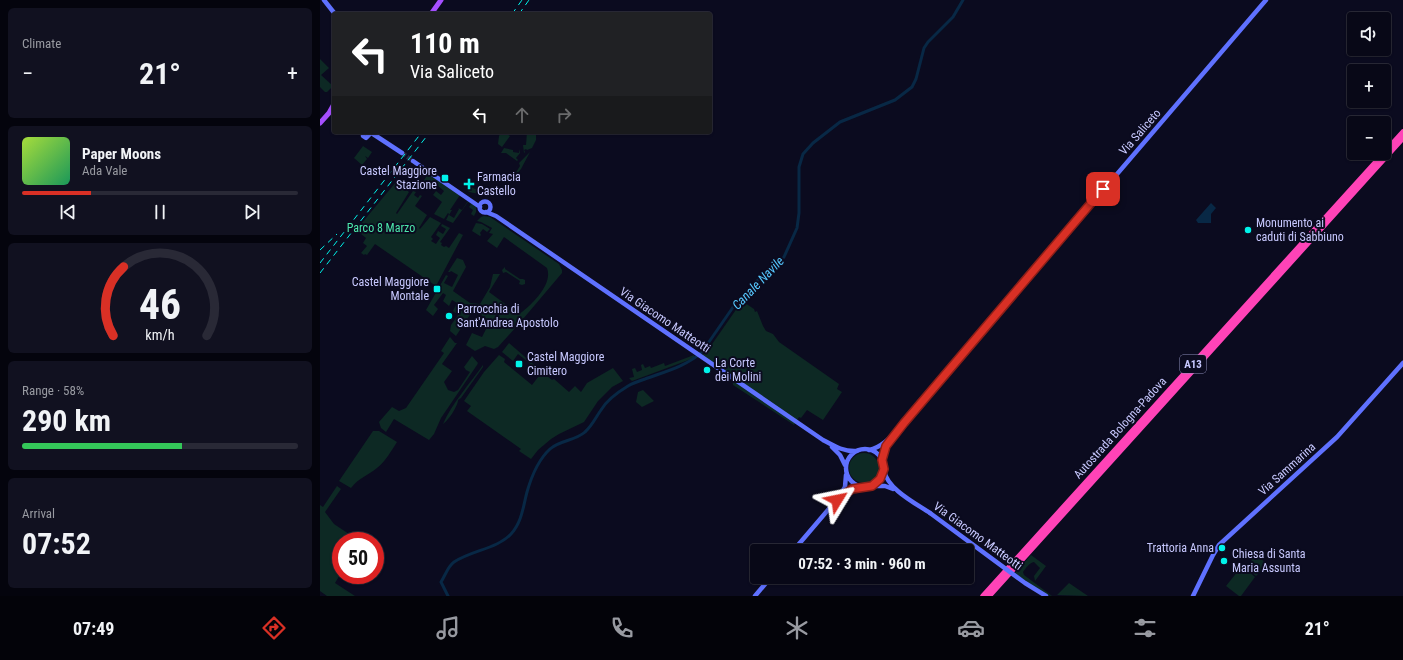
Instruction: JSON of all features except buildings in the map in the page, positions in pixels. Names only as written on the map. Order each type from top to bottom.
[{"type":"highway","name":"Autostrada Bologna-Padova","points":[[982,596],[1403,132]]},
{"type":"highway","name":"Autostrada Bologna-Padova","points":[[988,596],[1403,138]]},
{"type":"main road","points":[[324,0],[333,12]]},
{"type":"main road","points":[[432,12],[441,0]]},
{"type":"main road","name":"Via Saliceto","points":[[882,460],[886,446],[904,423],[1266,0]]},
{"type":"main road","points":[[320,123],[332,110]]},
{"type":"main road","points":[[363,134],[365,138],[369,134]]},
{"type":"main road","points":[[372,134],[381,138],[402,153]]},
{"type":"main road","points":[[413,161],[481,204]]},
{"type":"main road","name":"Via Giacomo Matteotti","points":[[496,216],[490,208],[489,203],[481,204],[481,210],[496,216],[823,440],[842,450],[856,451]]},
{"type":"main road","points":[[486,212],[490,208]]},
{"type":"main road","name":"Via Sammarina","points":[[1193,596],[1219,545],[1337,437],[1403,363]]},
{"type":"main road","name":"Via Saliceto","points":[[856,451],[874,449],[881,445],[904,423]]},
{"type":"main road","name":"Via Giacomo Matteotti","points":[[823,440],[840,455],[846,466]]},
{"type":"main road","points":[[837,500],[852,489],[872,486],[880,479],[884,469],[882,460],[874,452],[869,450]]},
{"type":"main road","points":[[799,544],[837,500],[845,487],[846,466],[848,459],[856,451]]},
{"type":"main road","name":"Via Giacomo Matteotti","points":[[884,469],[885,476],[889,483],[900,492],[1025,583],[1046,596]]},
{"type":"main road","points":[[846,473],[851,482],[860,487]]},
{"type":"main road","name":"Via Giacomo Matteotti","points":[[872,486],[885,486],[900,492]]},
{"type":"main road","points":[[755,596],[765,584]]},
{"type":"green space","points":[[320,59],[329,68],[321,75],[332,85],[332,87],[325,92],[320,87]]},
{"type":"green space","points":[[500,134],[507,134],[510,136],[502,147],[498,144]]},
{"type":"green space","points":[[527,134],[536,134],[536,140],[532,148],[524,150],[524,153],[523,145],[526,145]]},
{"type":"green space","points":[[363,146],[372,152],[368,158],[365,156],[367,159],[362,165],[354,158]]},
{"type":"green space","points":[[504,148],[519,153],[520,149],[520,153],[516,158],[518,160],[517,161],[506,153],[501,153]]},
{"type":"green space","points":[[530,152],[521,169],[510,182],[520,166],[519,163]]},
{"type":"green space","points":[[428,174],[460,195],[450,210],[452,210],[449,215],[454,218],[459,209],[458,208],[462,210],[468,201],[476,206],[474,216],[471,214],[473,210],[469,207],[471,204],[468,202],[453,223],[446,220],[449,214],[448,213],[444,219],[434,214],[442,202],[433,195],[436,191],[441,195],[444,191],[437,185],[435,188],[434,186],[436,183],[434,182],[428,190],[421,185]]},
{"type":"green space","name":"Parco 8 Marzo","points":[[396,182],[409,192],[396,213],[397,214],[413,191],[416,192],[414,195],[418,198],[420,195],[422,196],[415,206],[427,215],[419,228],[420,229],[430,217],[441,223],[431,237],[433,239],[431,241],[436,244],[440,238],[436,235],[438,231],[443,234],[446,229],[441,226],[442,224],[450,228],[440,242],[444,247],[446,246],[449,248],[459,233],[463,235],[436,286],[375,244],[367,255],[361,253],[367,246],[363,243],[366,238],[356,230]]},
{"type":"green space","points":[[469,186],[475,189],[485,189],[487,193],[478,194],[466,190]]},
{"type":"green space","points":[[484,216],[490,217],[559,264],[562,273],[498,347],[494,349],[485,346],[475,351],[466,345],[472,333],[482,337],[487,327],[484,325],[487,319],[473,310],[456,336],[450,331],[451,325],[458,315],[453,311],[457,303],[452,300],[449,306],[443,301],[446,295],[443,293],[434,305],[438,309],[433,316],[426,310],[446,275],[448,276],[444,283],[452,287],[458,275],[451,271],[448,272],[457,258],[463,260],[466,267],[453,291],[470,303],[480,304],[490,287],[493,274],[500,274],[489,292],[508,306],[513,312],[518,314],[522,312],[541,293],[545,287],[548,274],[547,268],[504,237],[497,248],[487,241],[493,234],[489,233],[492,228],[477,221]]},
{"type":"green space","points":[[476,223],[482,224],[490,229],[487,232],[483,229],[480,236],[472,231]]},
{"type":"green space","points":[[505,267],[505,269],[520,279],[525,280],[525,284],[519,284],[520,281],[506,272],[503,273],[502,270]]},
{"type":"green space","points":[[742,301],[754,309],[755,312],[757,311],[766,331],[773,334],[779,342],[839,384],[837,389],[842,392],[823,420],[807,410],[801,418],[799,417],[794,425],[733,385],[732,378],[701,356],[708,350]]},
{"type":"green space","points":[[450,337],[455,343],[457,343],[442,364],[452,371],[444,382],[448,390],[454,392],[458,390],[470,372],[464,367],[472,356],[478,363],[441,418],[434,434],[429,440],[394,419],[386,432],[381,428],[379,422],[392,407],[399,411],[406,408],[444,353],[441,351]]},
{"type":"green space","points":[[509,343],[539,369],[537,371],[537,369],[518,354],[513,361],[502,352]]},
{"type":"green space","points":[[499,355],[505,359],[504,362],[532,385],[542,372],[552,380],[554,379],[569,392],[575,386],[581,392],[587,383],[613,368],[623,381],[612,387],[598,401],[584,422],[551,439],[538,450],[531,459],[519,451],[521,449],[467,411],[471,406],[464,401],[484,372]]},
{"type":"green space","points":[[694,355],[694,358],[632,381],[629,378],[634,377],[632,369],[635,368],[637,372],[642,370],[641,365],[643,364],[645,368],[650,366],[651,368],[664,363],[665,366]]},
{"type":"green space","points":[[483,365],[461,398],[458,400],[452,413],[443,424],[456,402]]},
{"type":"green space","points":[[643,390],[654,401],[642,407],[636,402],[638,392]]},
{"type":"green space","points":[[373,431],[379,431],[397,442],[380,465],[354,484],[351,488],[339,481]]},
{"type":"green space","points":[[864,453],[870,454],[878,462],[878,474],[870,482],[864,483],[858,482],[850,474],[849,468],[850,462],[858,454]]},
{"type":"green space","points":[[337,486],[341,489],[325,512],[334,524],[346,532],[332,532],[332,584],[337,584],[355,596],[327,596],[320,591],[320,505],[323,507]]},
{"type":"green space","points":[[1031,555],[1046,566],[1035,581],[1034,576],[1040,568],[1034,562],[1025,569],[1023,572],[1024,575],[1052,596],[1038,590],[1015,573]]},
{"type":"green space","points":[[1256,555],[1266,563],[1261,569],[1251,560]]},
{"type":"green space","points":[[1251,561],[1262,570],[1256,576],[1246,568]]},
{"type":"green space","points":[[1242,566],[1255,577],[1241,596],[1239,596],[1226,586]]},
{"type":"green space","points":[[1069,583],[1088,596],[1057,595]]},
{"type":"water","points":[[1211,203],[1216,208],[1211,214],[1211,223],[1198,223],[1196,220]]},
{"type":"waterway","name":"Canale Navile","points":[[448,596],[441,582],[452,564],[461,558],[499,543],[515,529],[520,519],[533,475],[542,458],[550,449],[585,432],[592,424],[603,406],[624,388],[682,365],[702,352],[738,300],[784,257],[797,228],[799,213],[799,167],[803,154],[813,143],[840,122],[895,100],[912,87],[916,79],[924,48],[953,17],[963,0]]},
{"type":"tunnel","points":[[402,153],[413,161]]},
{"type":"railway","points":[[513,12],[522,0]]},
{"type":"railway","points":[[520,12],[529,0]]},
{"type":"railway","points":[[320,263],[420,134]]},
{"type":"railway","points":[[320,273],[428,134]]},
{"type":"railway","points":[[320,250],[337,234]]},
{"type":"place","name":"Castel Maggiore Stazione","points":[[445,178]]},
{"type":"place","name":"Farmacia Castello","points":[[469,184]]},
{"type":"place","name":"Monumento ai caduti di Sabbiuno","points":[[1248,230]]},
{"type":"place","name":"Castel Maggiore Montale","points":[[437,289]]},
{"type":"place","name":"Parrocchia di Sant'Andrea Apostolo","points":[[449,316]]},
{"type":"place","name":"Castel Maggiore Cimitero","points":[[519,364]]},
{"type":"place","name":"La Corte dei Molini","points":[[707,370]]},
{"type":"place","name":"Trattoria Anna","points":[[1222,548]]},
{"type":"place","name":"Chiesa di Santa Maria Assunta","points":[[1224,561]]},
{"type":"route","points":[[837,500],[852,489],[872,486],[880,479],[884,469],[882,460],[886,446],[1103,189]]}]
